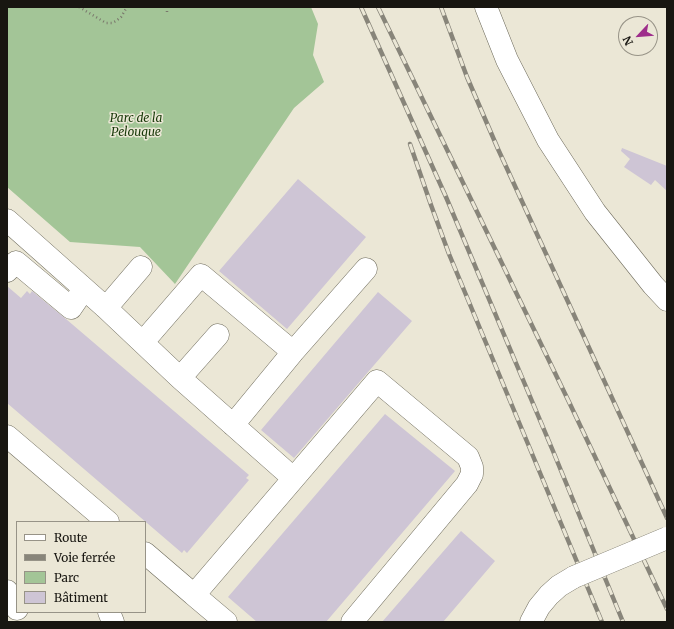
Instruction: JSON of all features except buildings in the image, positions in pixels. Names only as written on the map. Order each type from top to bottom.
[{"type":"street","points":[[486,7],[507,60],[548,140],[595,212],[653,285],[667,300]]},
{"type":"street","points":[[7,220],[106,308],[180,378],[293,478]]},
{"type":"street","points":[[7,271],[16,262],[71,308],[84,289]]},
{"type":"street","points":[[106,308],[141,267]]},
{"type":"street","points":[[233,425],[293,352],[366,269]]},
{"type":"street","points":[[143,342],[201,275],[293,352]]},
{"type":"street","points":[[180,378],[218,335]]},
{"type":"street","points":[[194,595],[377,381],[468,457],[472,467],[472,474],[467,484],[352,622]]},
{"type":"street","points":[[7,436],[107,521]]},
{"type":"street","points":[[532,622],[540,607],[549,595],[559,586],[574,577],[667,538]]},
{"type":"street","points":[[146,554],[226,622]]},
{"type":"street","points":[[7,591],[16,607]]},
{"type":"street","points":[[20,613],[24,622]]},
{"type":"path","points":[[79,7],[106,22],[112,23],[121,17],[127,7]]},
{"type":"path","points":[[167,7],[167,14]]},
{"type":"green space","name":"Parc de la Pelouque","points":[[7,7],[311,7],[318,24],[313,55],[324,82],[294,108],[175,284],[140,247],[70,242],[7,187]]},
{"type":"railway","points":[[361,7],[446,197],[623,622]]},
{"type":"railway","points":[[378,7],[570,404],[667,609]]},
{"type":"railway","points":[[441,7],[467,77],[498,149],[667,518]]},
{"type":"railway","points":[[410,144],[449,254],[602,622]]}]
